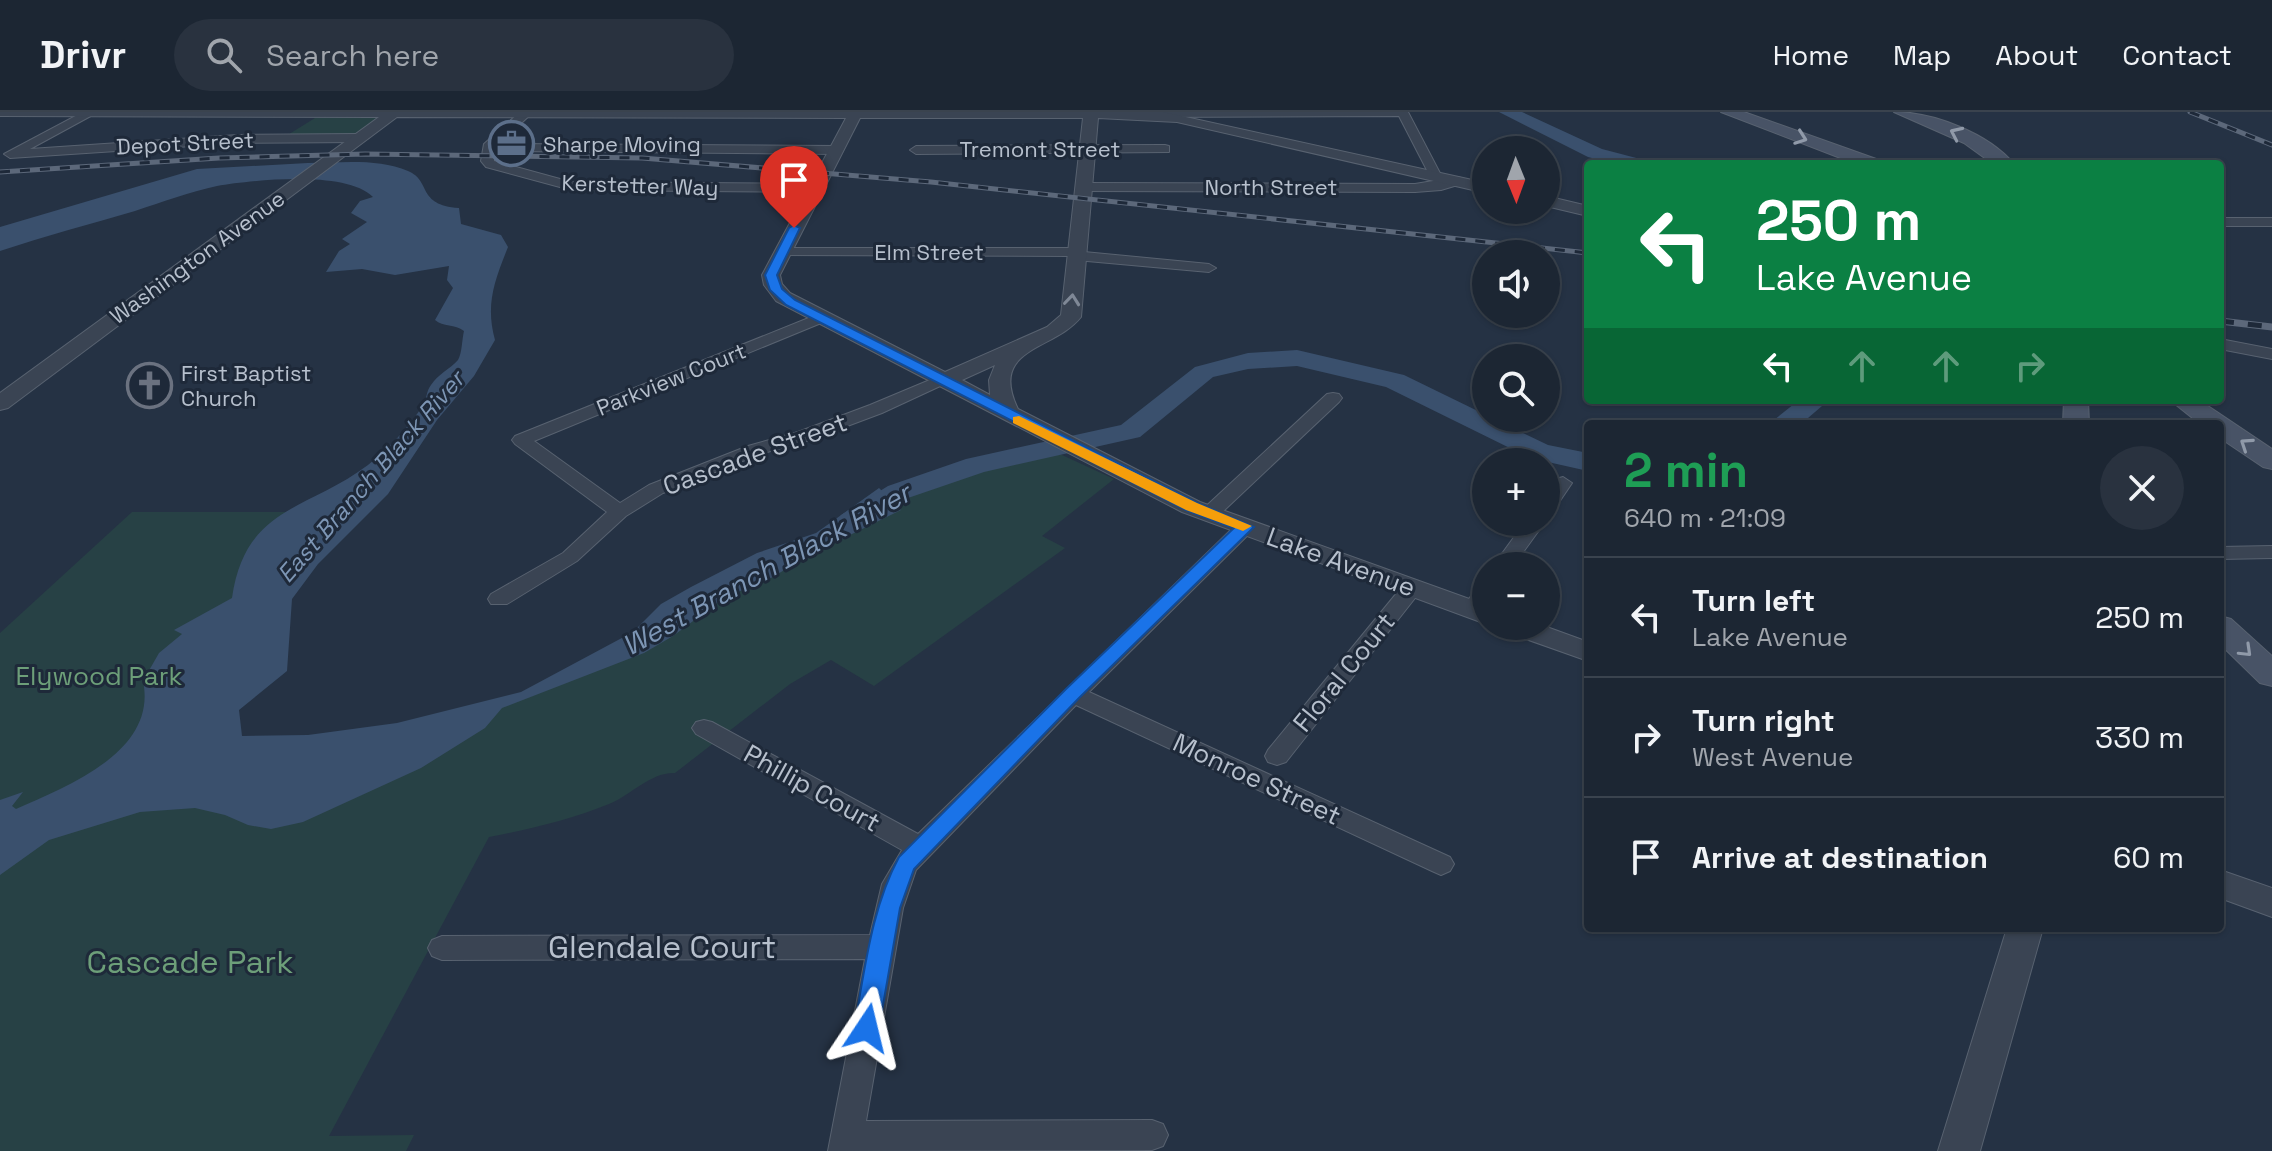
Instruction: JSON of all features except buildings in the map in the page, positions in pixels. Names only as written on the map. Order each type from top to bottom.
[{"type":"main road","points":[[1729,112],[1862,160]]},
{"type":"main road","points":[[1902,112],[1970,139],[1999,160]]},
{"type":"main road","points":[[2188,404],[2212,420]]},
{"type":"main road","points":[[2224,428],[2272,461]]},
{"type":"main road","points":[[2224,630],[2272,675]]},
{"type":"street","points":[[0,112],[1402,113],[1436,177]]},
{"type":"street","name":"Depot Street","points":[[3,154],[23,148],[92,112]]},
{"type":"street","name":"Washington Avenue","points":[[0,403],[395,112]]},
{"type":"street","points":[[782,252],[856,112]]},
{"type":"street","points":[[488,147],[526,113]]},
{"type":"street","points":[[943,381],[1068,321],[1091,113]]},
{"type":"street","points":[[1151,114],[1472,185]]},
{"type":"street","name":"Depot Street","points":[[3,154],[238,139],[360,138]]},
{"type":"street","points":[[488,147],[836,150]]},
{"type":"street","name":"Kerstetter Way","points":[[488,147],[487,161],[490,164],[571,186],[815,188]]},
{"type":"street","name":"Tremont Street","points":[[916,150],[1165,149]]},
{"type":"street","name":"North Street","points":[[1083,187],[1415,188],[1457,181]]},
{"type":"street","points":[[1560,204],[1584,210]]},
{"type":"street","points":[[2224,222],[2272,222]]},
{"type":"street","name":"Elm Street","points":[[782,252],[1077,254],[1209,268]]},
{"type":"street","name":"Lake Avenue","points":[[782,252],[771,275],[773,285],[783,297],[1046,435],[1209,514],[1412,588],[1472,603]]},
{"type":"street","name":"Parkview Court","points":[[619,512],[521,440],[821,318]]},
{"type":"street","points":[[2224,345],[2272,354]]},
{"type":"street","points":[[1011,417],[1001,399],[999,379],[1003,367],[1019,347]]},
{"type":"street","name":"Cascade Street","points":[[499,599],[570,557],[583,541],[619,512],[656,489],[708,467],[804,436],[943,381]]},
{"type":"street","points":[[1209,514],[1333,398]]},
{"type":"street","points":[[1560,487],[1563,483]]},
{"type":"street","points":[[1152,1135],[845,1143],[896,884],[920,848],[1245,527]]},
{"type":"street","points":[[2224,553],[2272,552]]},
{"type":"street","name":"Floral Court","points":[[1277,756],[1412,588]]},
{"type":"street","points":[[1555,640],[1584,651]]},
{"type":"street","name":"Monroe Street","points":[[1073,694],[1441,864]]},
{"type":"street","name":"Phillip Court","points":[[704,728],[920,848]]},
{"type":"street","points":[[2224,885],[2272,903]]},
{"type":"street","points":[[1959,1151],[2024,932]]},
{"type":"street","name":"Glendale Court","points":[[442,948],[882,947]]},
{"type":"green space","points":[[369,115],[380,118],[358,136],[286,136],[315,118]]},
{"type":"green space","name":"Cascade Park","points":[[1049,449],[1114,479],[1042,536],[1065,548],[874,686],[831,660],[790,684],[675,773],[658,776],[609,804],[580,815],[489,837],[329,1136],[414,1135],[406,1151],[0,1151],[0,633],[132,512],[337,512],[161,769],[400,749],[636,643],[851,522],[898,492],[976,465]]},
{"type":"water","name":"East Branch Black River","points":[[372,163],[408,171],[420,181],[430,198],[445,206],[459,208],[461,224],[501,235],[508,247],[491,303],[495,340],[474,376],[437,420],[388,494],[318,564],[292,599],[287,671],[239,710],[242,736],[308,735],[397,723],[521,692],[633,632],[661,604],[691,587],[757,553],[816,533],[879,488],[901,510],[805,557],[773,577],[724,598],[673,636],[644,653],[502,708],[485,728],[421,768],[303,822],[271,829],[195,808],[140,812],[49,840],[0,875],[0,800],[23,792],[12,806],[16,809],[83,777],[123,747],[137,728],[144,706],[143,681],[159,653],[182,634],[174,630],[232,598],[239,568],[250,545],[265,528],[282,514],[368,465],[397,438],[422,407],[434,381],[458,360],[464,331],[435,320],[453,288],[447,280],[449,266],[395,275],[362,269],[326,272],[339,251],[350,244],[342,239],[367,222],[351,213],[360,201],[373,197],[342,183],[298,179],[217,186],[0,251],[0,227],[197,169]]},
{"type":"waterway","name":"West Branch Black River","points":[[1508,112],[1595,153],[1622,160]]},
{"type":"waterway","name":"West Branch Black River","points":[[852,521],[898,492],[976,465],[1130,431],[1204,372],[1248,361],[1297,358],[1395,381],[1540,452],[1584,461]]},
{"type":"waterway","name":"West Branch Black River","points":[[1788,420],[1810,404]]},
{"type":"railway","points":[[2190,112],[2272,145]]},
{"type":"railway","points":[[0,172],[219,158],[365,154],[642,158],[931,182],[1584,253]]},
{"type":"railway","points":[[2224,321],[2272,327]]},
{"type":"slow traffic","points":[[1019,420],[1191,507],[1243,526]]},
{"type":"place","name":"Sharpe Moving","points":[[512,144]]},
{"type":"place","name":"First Baptist Church","points":[[150,386]]},
{"type":"route","points":[[794,228],[771,275],[776,290],[790,302],[1191,507],[1245,527],[1073,694],[906,863],[889,908],[867,1028]]},
{"type":"park label","name":"Elywood Park","points":[[99,676]]}]
